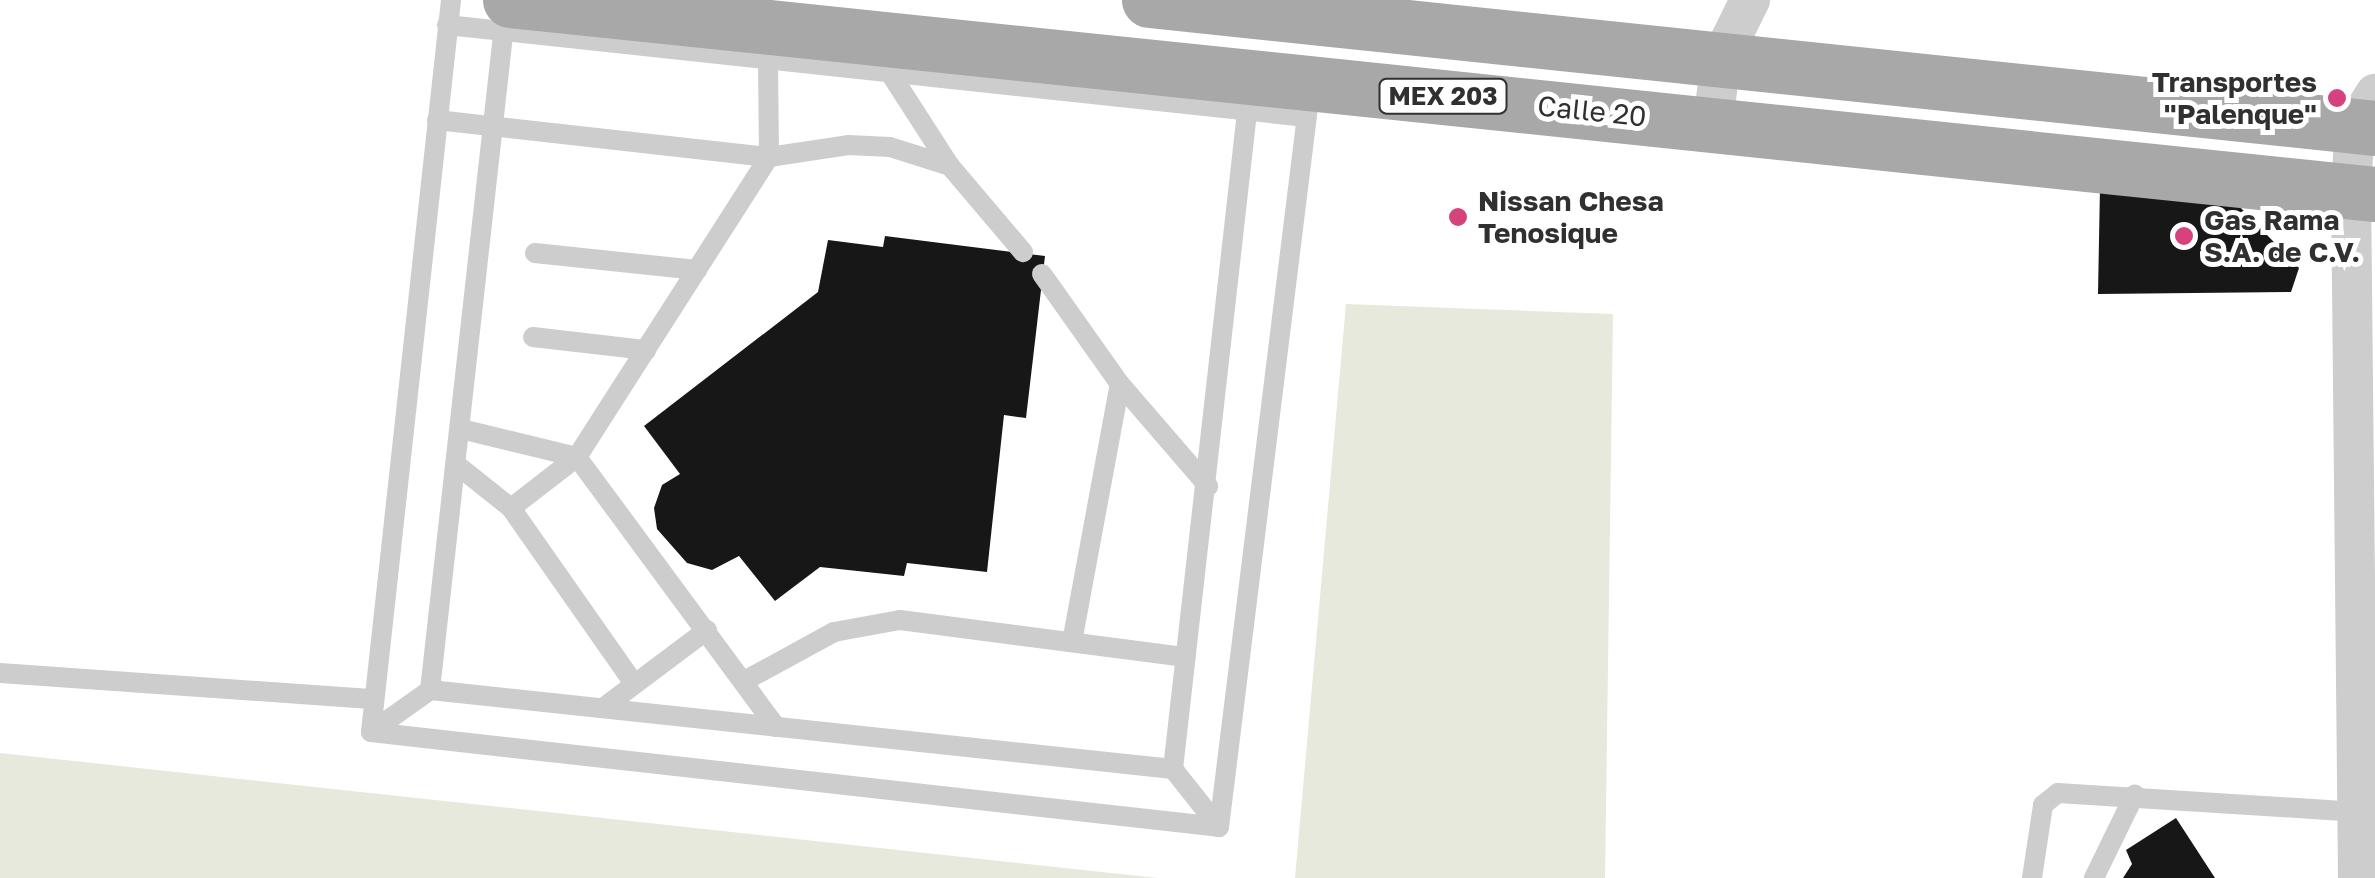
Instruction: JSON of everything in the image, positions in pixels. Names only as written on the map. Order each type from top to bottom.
[{"type":"main road","name":"MEX 203","points":[[1149,0],[1721,58],[2368,116]]},
{"type":"main road","name":"Calle 20","points":[[507,10],[1308,100],[1713,123],[2363,191]]},
{"type":"street","points":[[1713,123],[1721,58],[1750,0]]},
{"type":"street","points":[[2358,878],[2363,191],[2368,116]]},
{"type":"lane","points":[[370,732],[450,0]]},
{"type":"lane","points":[[447,25],[507,10],[768,60],[890,73],[1249,94],[1208,486],[1173,769],[1219,827]]},
{"type":"lane","points":[[430,690],[507,10]]},
{"type":"lane","points":[[511,508],[577,457],[768,157],[768,60]]},
{"type":"lane","points":[[890,73],[950,166],[1024,252]]},
{"type":"lane","points":[[1219,827],[1308,100]]},
{"type":"lane","points":[[436,120],[768,157],[876,146],[950,166]]},
{"type":"lane","points":[[535,253],[696,270]]},
{"type":"lane","points":[[1042,274],[1120,384],[1208,486]]},
{"type":"lane","points":[[532,337],[646,350]]},
{"type":"lane","points":[[1072,642],[1120,384]]},
{"type":"lane","points":[[461,429],[577,457],[746,680],[776,727]]},
{"type":"lane","points":[[457,465],[511,508],[632,681]]},
{"type":"lane","points":[[746,680],[863,623],[900,620],[1186,657]]},
{"type":"lane","points":[[604,708],[632,681],[706,630]]},
{"type":"lane","points":[[0,673],[374,699]]},
{"type":"lane","points":[[370,732],[430,690],[1173,769]]},
{"type":"lane","points":[[370,732],[1219,827]]},
{"type":"lane","points":[[2032,878],[2043,805],[2058,793],[2135,794],[2358,812]]},
{"type":"lane","points":[[2094,878],[2135,794]]},
{"type":"shaded area","points":[[1346,304],[1613,314],[1605,878],[1295,878]]},
{"type":"shaded area","points":[[0,753],[1158,878],[0,878]]},
{"type":"building","name":"Gas Rama S.A. de C.V.","points":[[2100,187],[2237,204],[2299,268],[2291,292],[2098,294]]},
{"type":"building","points":[[885,236],[1045,256],[1026,418],[1004,415],[987,572],[907,563],[904,576],[820,567],[775,601],[739,556],[712,570],[687,563],[657,529],[654,508],[662,485],[680,474],[644,426],[818,292],[828,240],[883,247]]},
{"type":"building","points":[[2176,818],[2215,878],[2123,878],[2132,864],[2126,850]]},
{"type":"place","name":"Transportes \"Palenque\"","points":[[2337,98]]},
{"type":"place","name":"Nissan Chesa Tenosique","points":[[1458,217]]},
{"type":"place","name":"Gas Rama S.A. de C.V.","points":[[2184,236]]}]
